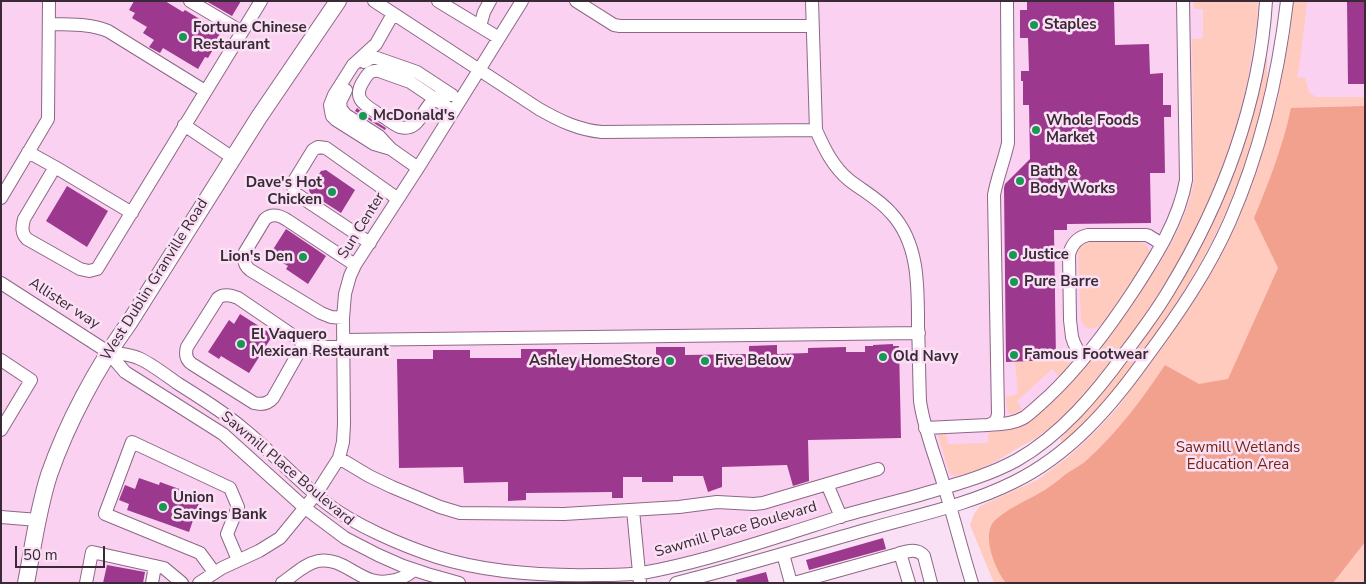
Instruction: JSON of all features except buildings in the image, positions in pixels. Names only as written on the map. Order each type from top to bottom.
[{"type":"main road","name":"West Dublin Granville Road","points":[[26,583],[38,520],[50,474],[68,428],[108,352],[129,323],[259,117],[338,1]]},
{"type":"street","points":[[1,198],[47,122],[49,114],[49,1]]},
{"type":"street","points":[[190,1],[242,32]]},
{"type":"street","points":[[55,167],[24,219],[22,232],[27,239],[80,269],[92,271],[99,266],[261,1]]},
{"type":"street","points":[[374,1],[479,71],[562,123],[602,132],[816,130]]},
{"type":"street","points":[[438,1],[499,38]]},
{"type":"street","points":[[480,26],[490,1]]},
{"type":"street","name":"Sun Center","points":[[199,583],[214,572],[259,551],[280,538],[306,508],[339,458],[343,442],[344,424],[343,318],[345,294],[350,276],[418,168],[455,102],[479,71],[522,1]]},
{"type":"street","points":[[576,1],[614,25],[620,26],[812,26]]},
{"type":"street","points":[[812,1],[816,130],[834,164],[848,179],[893,214],[902,228],[915,262],[918,286],[920,401],[925,428],[945,488],[972,583]]},
{"type":"street","points":[[988,425],[993,424],[998,414],[994,196],[1008,143],[1007,1]]},
{"type":"street","points":[[925,428],[1013,422],[1031,412],[1065,381],[1085,357],[1152,263],[1176,215],[1184,194],[1186,180],[1183,1]]},
{"type":"street","name":"Sawmill Place Boulevard","points":[[108,352],[138,358],[215,408],[248,432],[290,472],[334,509],[366,527],[402,544],[438,557],[501,570],[555,575],[624,575],[639,578],[841,517],[945,488],[1014,462],[1038,447],[1056,432],[1087,402],[1116,366],[1169,290],[1200,236],[1217,200],[1235,154],[1257,70],[1266,1]]},
{"type":"street","points":[[676,583],[950,508],[1016,482],[1072,444],[1119,395],[1159,340],[1187,300],[1230,222],[1247,179],[1266,121],[1282,46],[1287,1]]},
{"type":"street","points":[[393,14],[342,96],[340,106],[346,115],[379,136],[391,149],[418,168]]},
{"type":"street","points":[[48,24],[84,25],[100,28],[205,91]]},
{"type":"street","points":[[376,44],[353,65],[334,95],[330,105],[336,120],[377,146],[391,149]]},
{"type":"street","points":[[364,62],[371,58],[377,58],[412,69],[455,102]]},
{"type":"street","points":[[434,99],[416,124],[410,127],[402,127],[364,104],[360,99],[359,89],[370,72],[380,71],[410,82],[434,99],[455,102]]},
{"type":"street","points":[[184,125],[233,158]]},
{"type":"street","points":[[370,243],[295,194],[294,181],[313,150],[318,147],[326,148],[398,199]]},
{"type":"street","points":[[28,152],[132,212]]},
{"type":"street","points":[[343,318],[331,317],[321,313],[250,270],[244,262],[245,252],[265,219],[275,215],[287,220],[355,266]]},
{"type":"street","points":[[1085,357],[1074,344],[1071,328],[1068,254],[1073,245],[1088,235],[1146,235],[1162,244]]},
{"type":"street","name":"Allister way","points":[[1,283],[108,352]]},
{"type":"street","points":[[304,343],[273,398],[270,402],[264,404],[254,403],[192,364],[189,362],[186,354],[187,347],[218,298],[228,295],[238,298],[313,348],[343,344],[919,333]]},
{"type":"street","name":"Sawmill Place Boulevard","points":[[108,352],[125,372],[223,434],[306,508],[345,538],[356,545],[414,570],[459,583]]},
{"type":"street","points":[[1,360],[30,380],[1,430]]},
{"type":"street","points":[[214,572],[200,553],[105,514],[132,442],[230,488],[238,507],[227,534],[238,560]]},
{"type":"street","points":[[339,458],[392,487],[450,511],[460,513],[564,514],[679,507],[717,502],[754,504],[878,469]]},
{"type":"street","points":[[827,484],[841,517]]},
{"type":"street","points":[[633,510],[639,578]]},
{"type":"street","points":[[1,518],[38,520]]},
{"type":"street","points":[[783,554],[792,583],[915,550],[922,553],[931,583]]},
{"type":"street","points":[[86,583],[92,552],[164,568],[182,583]]},
{"type":"street","points":[[900,553],[909,583]]},
{"type":"street","points":[[282,583],[310,563],[324,560],[338,563],[371,580],[381,582],[397,580],[414,570]]},
{"type":"street","points":[[152,583],[155,566]]},
{"type":"shaded area","points":[[1,1],[1258,1],[1247,85],[1235,132],[1221,172],[1182,256],[1155,301],[1059,420],[1038,436],[998,461],[963,475],[945,488],[676,566],[573,576],[572,583],[1,583]]},
{"type":"shaded area","points":[[1293,1],[1365,1],[1365,97],[1278,98],[1290,33]]},
{"type":"green space","points":[[1196,1],[1257,1],[1258,15],[1244,97],[1234,132],[1209,200],[1193,233],[1157,297],[1137,327],[1080,399],[1054,425],[1039,436],[980,469],[954,476],[949,472],[938,435],[939,432],[946,433],[948,444],[988,443],[988,434],[991,432],[1019,427],[1046,408],[1069,386],[1099,349],[1141,292],[1174,237],[1190,199],[1194,180],[1192,39],[1203,38],[1203,9],[1194,9],[1193,6]]},
{"type":"green space","name":"Sawmill Wetlands Education Area","points":[[1293,1],[1307,1],[1297,77],[1305,78],[1309,92],[1316,97],[1365,97],[1365,583],[994,583],[970,525],[974,514],[980,506],[1037,480],[1068,457],[1118,407],[1167,341],[1238,221],[1278,98],[1290,33]]},
{"type":"green space","points":[[1265,59],[1267,59],[1267,86],[1257,129],[1228,206],[1203,258],[1158,332],[1113,393],[1063,443],[1060,439],[1094,403],[1118,371],[1169,301],[1195,259],[1224,198],[1238,163],[1251,120]]},
{"type":"green space","name":"Sawmill Wetlands Education Area","points":[[1365,106],[1365,542],[1333,583],[1006,583],[995,564],[989,540],[991,526],[1000,516],[1045,490],[1088,459],[1110,438],[1130,414],[1165,365],[1199,384],[1228,379],[1278,268],[1254,218],[1275,164],[1291,108]]},
{"type":"green space","points":[[1091,241],[1141,242],[1147,246],[1149,255],[1104,322],[1098,326],[1088,328],[1081,320],[1078,256],[1082,246]]},
{"type":"green space","points":[[1056,354],[1069,355],[1071,360],[1066,370],[1059,376],[1052,369],[1017,401],[1022,409],[1012,415],[1008,411],[1006,397],[1018,394],[1015,361],[1055,360]]},
{"type":"place","name":"Staples","points":[[1034,25]]},
{"type":"place","name":"Fortune Chinese Restaurant","points":[[183,37]]},
{"type":"place","name":"McDonald's","points":[[363,116]]},
{"type":"place","name":"Whole Foods Market","points":[[1036,130]]},
{"type":"place","name":"Bath & Body Works","points":[[1020,181]]},
{"type":"place","name":"Dave's Hot Chicken","points":[[332,192]]},
{"type":"place","name":"Justice","points":[[1013,255]]},
{"type":"place","name":"Lion's Den","points":[[303,257]]},
{"type":"place","name":"Pure Barre","points":[[1014,282]]},
{"type":"place","name":"El Vaquero Mexican Restaurant","points":[[241,344]]},
{"type":"place","name":"Famous Footwear","points":[[1014,355]]},
{"type":"place","name":"Old Navy","points":[[883,357]]},
{"type":"place","name":"Ashley HomeStore","points":[[670,361]]},
{"type":"place","name":"Five Below","points":[[705,361]]},
{"type":"place","name":"Union Savings Bank","points":[[163,507]]}]
